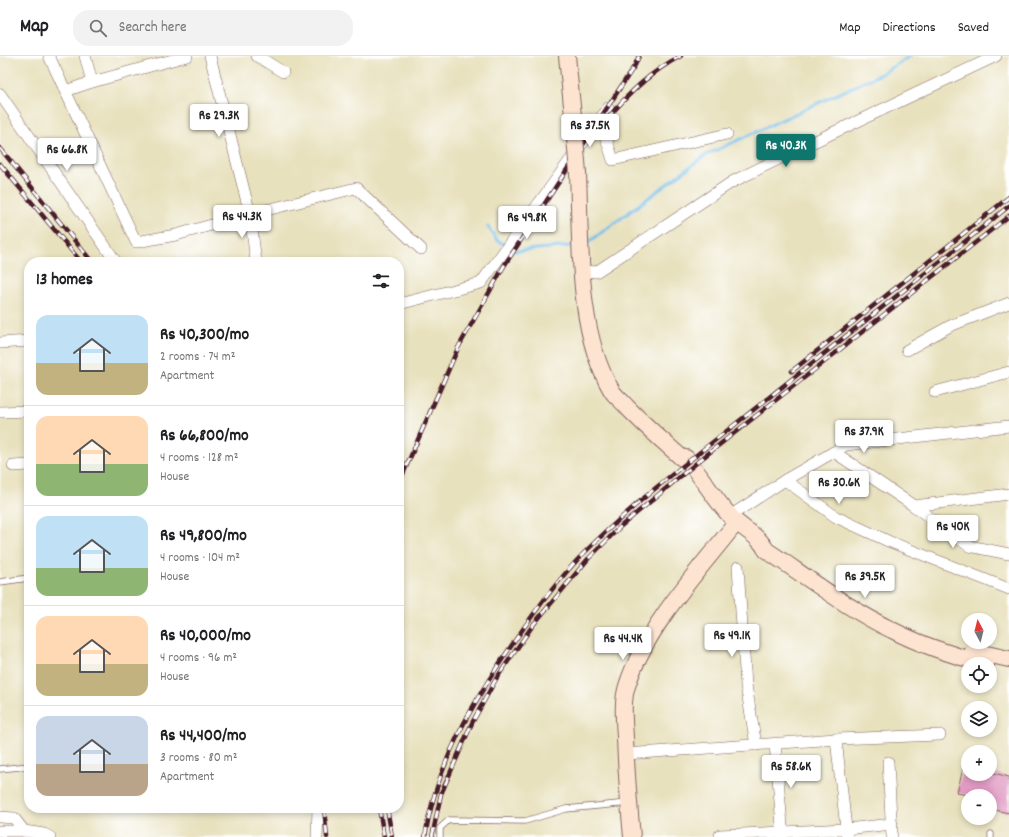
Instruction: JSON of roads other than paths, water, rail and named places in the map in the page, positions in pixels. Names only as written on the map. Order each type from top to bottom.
[{"type":"main road","points":[[567,56],[578,173],[587,321],[600,365],[612,392],[643,424],[682,458],[686,458],[733,520],[762,542],[766,550],[853,609],[892,630],[961,658]]},
{"type":"main road","points":[[632,837],[624,718],[627,687],[644,649],[670,607],[733,520]]},
{"type":"main road","points":[[762,542],[772,543],[858,602],[899,623],[966,649],[1009,659]]},
{"type":"main road","points":[[997,667],[1009,670]]},
{"type":"street","points":[[49,56],[136,242],[176,235],[250,214],[356,188],[421,249]]},
{"type":"street","points":[[85,56],[92,82]]},
{"type":"street","points":[[65,91],[92,82],[187,56]]},
{"type":"street","points":[[210,56],[250,214],[255,257]]},
{"type":"street","points":[[257,56],[283,72]]},
{"type":"street","points":[[583,271],[596,272],[732,182],[996,56]]},
{"type":"street","points":[[0,94],[113,257]]},
{"type":"street","points":[[404,303],[481,283],[608,108]]},
{"type":"street","points":[[600,119],[614,160],[726,134]]},
{"type":"street","points":[[907,350],[950,326],[1009,303]]},
{"type":"street","points":[[0,343],[24,341]]},
{"type":"street","points":[[935,392],[1009,372]]},
{"type":"street","points":[[0,412],[24,411]]},
{"type":"street","points":[[733,520],[785,480],[846,445],[1009,426]]},
{"type":"street","points":[[834,452],[914,506],[969,546],[1009,554]]},
{"type":"street","points":[[13,466],[24,465]]},
{"type":"street","points":[[785,480],[836,517],[888,541],[1009,589]]},
{"type":"street","points":[[914,506],[1009,494]]},
{"type":"street","points":[[738,567],[746,685],[756,746]]},
{"type":"street","points":[[626,754],[756,746],[836,739],[940,734]]},
{"type":"street","points":[[836,739],[847,833]]},
{"type":"street","points":[[775,744],[783,835]]},
{"type":"street","points":[[888,762],[892,837]]},
{"type":"street","points":[[317,837],[318,813]]},
{"type":"street","points":[[0,817],[14,818],[24,831]]},
{"type":"street","points":[[720,837],[720,835],[847,833],[892,824]]},
{"type":"street","points":[[0,831],[24,831],[44,834],[50,837]]},
{"type":"lane","points":[[0,582],[24,579]]},
{"type":"lane","points":[[0,770],[24,767]]},
{"type":"lane","points":[[440,837],[440,828],[449,820],[525,821],[566,809],[629,803]]},
{"type":"waterway","points":[[589,242],[706,155],[881,74],[910,56]]},
{"type":"waterway","points":[[488,227],[497,240],[515,251],[571,246]]},
{"type":"railway","points":[[404,472],[458,348],[504,266],[635,65],[639,56]]},
{"type":"railway","points":[[607,119],[623,101],[650,76],[681,56]]},
{"type":"railway","points":[[0,148],[88,257]]},
{"type":"railway","points":[[0,164],[77,257]]},
{"type":"railway","points":[[792,371],[1009,197]]},
{"type":"railway","points":[[425,837],[430,810],[447,759],[484,687],[530,619],[556,584],[575,562],[628,511],[674,473],[1009,206]]},
{"type":"railway","points":[[432,837],[441,794],[472,723],[496,679],[533,625],[588,559],[621,526],[700,460],[1009,216]]},
{"type":"railway","points":[[325,813],[327,837]]},
{"type":"railway","points":[[380,813],[384,837]]},
{"type":"railway","points":[[388,813],[392,837]]}]
